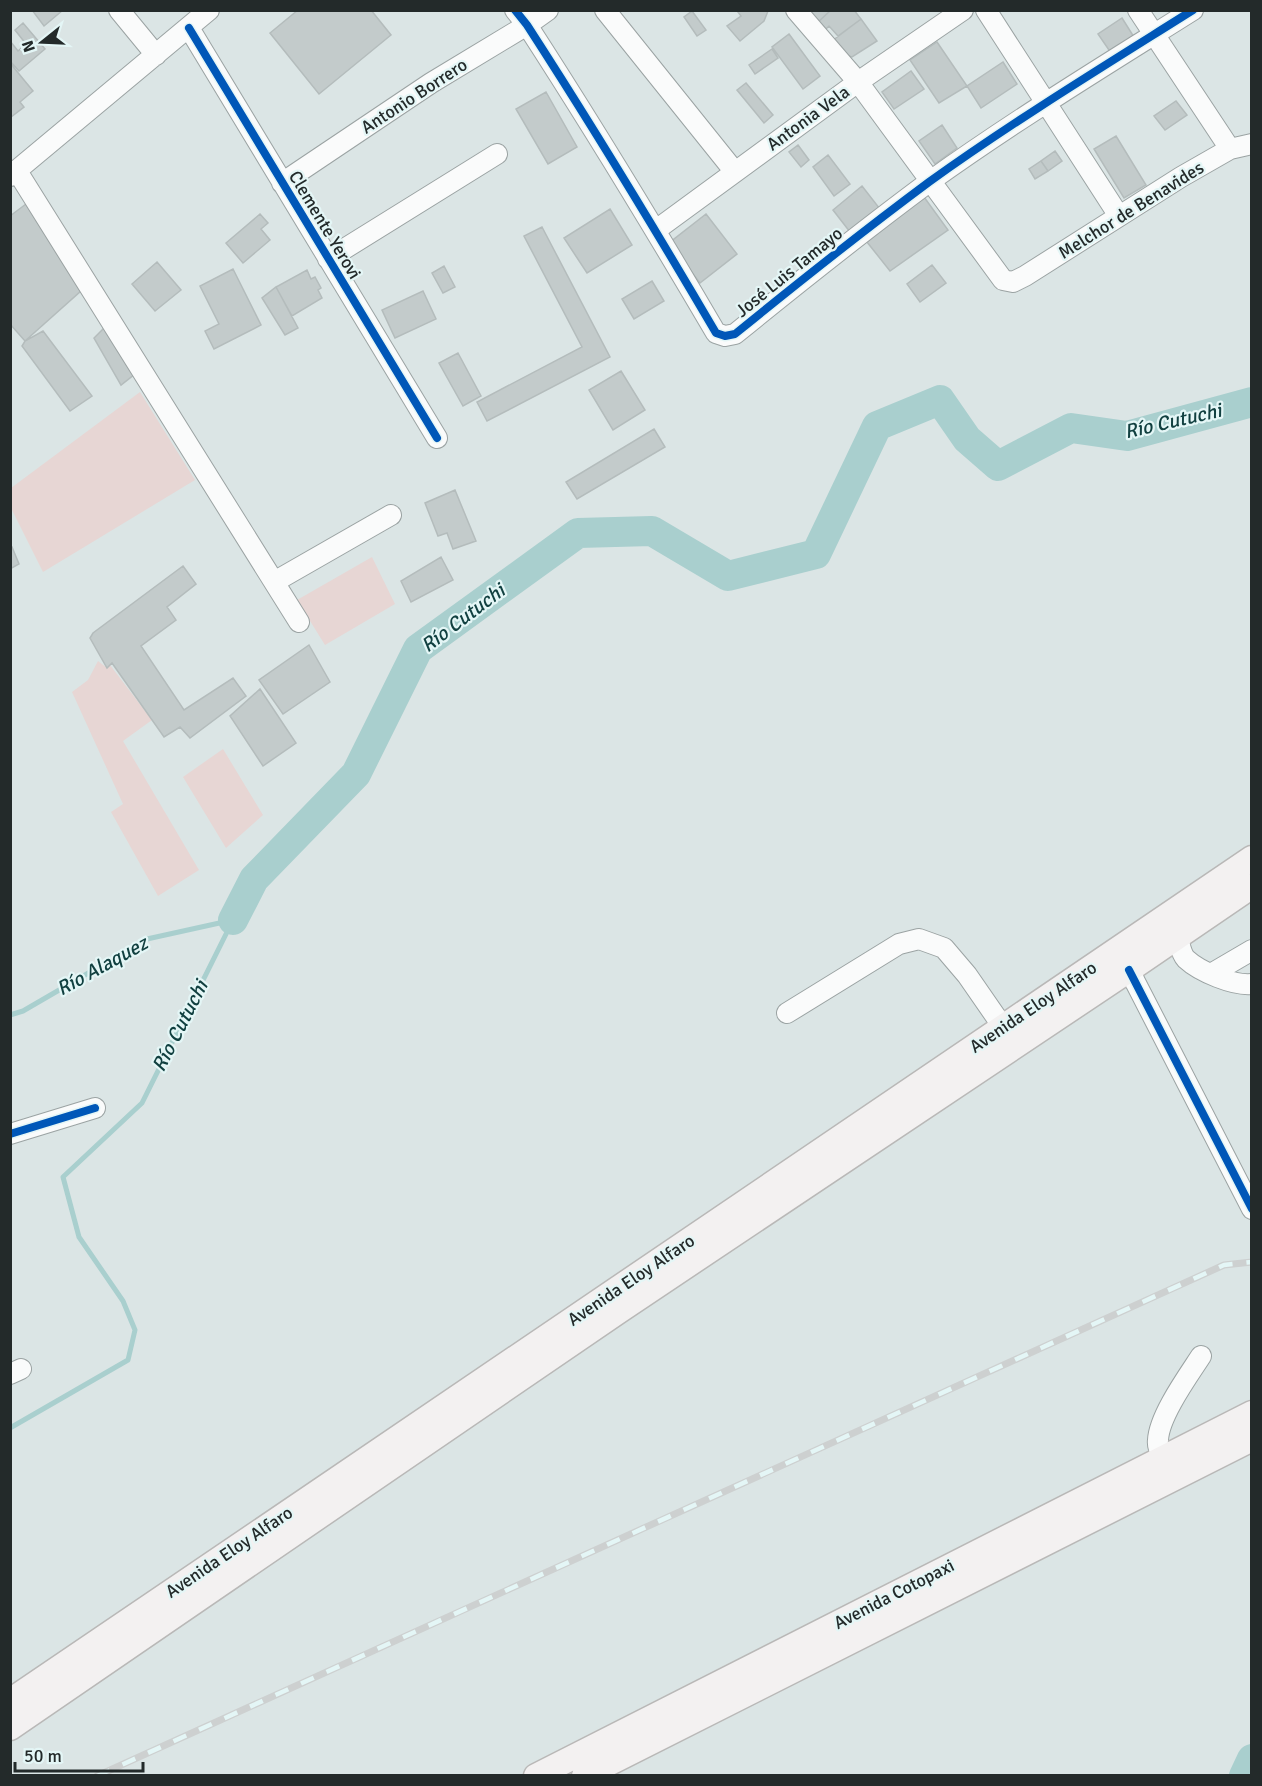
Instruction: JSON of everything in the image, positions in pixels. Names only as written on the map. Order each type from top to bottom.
[{"type":"main road","name":"Avenida Eloy Alfaro","points":[[10,1701],[1251,858]]},
{"type":"main road","name":"Avenida Eloy Alfaro","points":[[10,1728],[619,1311],[1178,938],[1251,886]]},
{"type":"main road","name":"Avenida Cotopaxi","points":[[536,1776],[1251,1413]]},
{"type":"main road","name":"Avenida Cotopaxi","points":[[584,1776],[1251,1439]]},
{"type":"street","points":[[119,10],[156,55]]},
{"type":"street","points":[[209,10],[14,174],[300,622]]},
{"type":"street","name":"Antonio Borrero","points":[[282,183],[431,83],[521,18],[548,10]]},
{"type":"street","points":[[605,10],[735,172]]},
{"type":"street","points":[[796,10],[858,82],[931,181]]},
{"type":"street","name":"Antonia Vela","points":[[656,230],[858,82],[963,10]]},
{"type":"street","points":[[986,10],[1119,216]]},
{"type":"street","points":[[1138,10],[1230,149]]},
{"type":"street","name":"José Luis Tamayo","points":[[521,18],[656,230],[716,333],[725,336],[735,334],[824,262],[931,181],[1046,103],[1193,10]]},
{"type":"street","name":"Clemente Yerovi","points":[[189,28],[437,438]]},
{"type":"street","name":"Melchor de Benavides","points":[[931,181],[1003,280],[1013,282],[1230,149],[1251,144]]},
{"type":"street","points":[[328,259],[497,154]]},
{"type":"street","points":[[274,582],[391,515]]},
{"type":"street","points":[[1178,938],[1181,952],[1186,959],[1211,974],[1241,985],[1251,984]]},
{"type":"street","points":[[788,1013],[900,944],[919,939],[944,948],[967,975],[1003,1027]]},
{"type":"street","points":[[1211,974],[1251,950]]},
{"type":"street","points":[[1129,970],[1251,1209]]},
{"type":"street","points":[[10,1134],[95,1108]]},
{"type":"street","points":[[1163,1458],[1157,1442],[1159,1433],[1173,1401],[1201,1356]]},
{"type":"shaded area","points":[[140,392],[195,480],[43,572],[11,508],[11,488]]},
{"type":"shaded area","points":[[372,557],[395,604],[325,645],[297,600]]},
{"type":"shaded area","points":[[98,661],[107,668],[110,665],[152,720],[123,741],[199,870],[158,896],[111,812],[123,804],[72,692],[88,680]]},
{"type":"shaded area","points":[[223,749],[263,815],[226,848],[183,777]]},
{"type":"building","points":[[32,10],[63,10],[44,26]]},
{"type":"building","points":[[298,10],[371,10],[391,35],[319,94],[270,33]]},
{"type":"building","points":[[740,10],[768,11],[764,21],[740,41],[727,26],[741,16],[738,12]]},
{"type":"building","points":[[809,10],[831,10],[817,23]]},
{"type":"building","points":[[831,10],[854,10],[861,19],[838,36],[829,26],[824,31],[817,23]]},
{"type":"building","points":[[692,11],[706,30],[697,36],[684,17]]},
{"type":"building","points":[[1122,18],[1134,37],[1111,53],[1098,34]]},
{"type":"building","points":[[861,19],[877,41],[852,57],[843,54],[832,41]]},
{"type":"building","points":[[23,23],[45,49],[19,71],[10,61],[10,41],[18,51],[26,44],[15,30]]},
{"type":"building","points":[[789,34],[820,76],[803,89],[772,47]]},
{"type":"building","points":[[937,42],[967,86],[939,103],[910,60]]},
{"type":"building","points":[[772,49],[778,58],[755,74],[749,65]]},
{"type":"building","points":[[1003,62],[1017,84],[981,108],[967,86]]},
{"type":"building","points":[[10,63],[33,91],[20,102],[24,107],[11,117]]},
{"type":"building","points":[[911,71],[924,89],[894,109],[882,92]]},
{"type":"building","points":[[746,83],[773,115],[764,123],[737,90]]},
{"type":"building","points":[[546,92],[577,147],[548,164],[516,109]]},
{"type":"building","points":[[1176,101],[1187,115],[1165,130],[1154,116]]},
{"type":"building","points":[[942,125],[957,148],[935,164],[919,141]]},
{"type":"building","points":[[1116,136],[1146,185],[1124,198],[1094,149]]},
{"type":"building","points":[[798,145],[809,160],[801,167],[789,152]]},
{"type":"building","points":[[1055,151],[1062,161],[1048,171],[1041,161]]},
{"type":"building","points":[[828,155],[850,184],[834,196],[813,167]]},
{"type":"building","points":[[1041,161],[1048,171],[1035,179],[1029,169]]},
{"type":"building","points":[[862,186],[880,209],[850,232],[833,210]]},
{"type":"building","points":[[924,197],[948,230],[890,271],[867,242]]},
{"type":"building","points":[[30,201],[82,290],[25,341],[10,324],[10,216]]},
{"type":"building","points":[[610,209],[632,245],[587,273],[564,238]]},
{"type":"building","points":[[260,214],[268,223],[261,229],[270,240],[243,263],[226,243]]},
{"type":"building","points":[[706,214],[737,254],[700,283],[669,243]]},
{"type":"building","points":[[542,227],[610,357],[487,421],[477,402],[582,347],[524,236]]},
{"type":"building","points":[[157,262],[181,290],[155,311],[132,284]]},
{"type":"building","points":[[932,265],[946,283],[920,302],[907,284]]},
{"type":"building","points":[[444,266],[455,287],[443,293],[432,273]]},
{"type":"building","points":[[233,269],[261,325],[214,349],[205,331],[219,324],[200,286]]},
{"type":"building","points":[[307,270],[311,279],[315,277],[321,288],[318,290],[322,298],[292,316],[276,287]]},
{"type":"building","points":[[652,281],[664,301],[634,319],[622,299]]},
{"type":"building","points":[[276,287],[298,328],[285,335],[262,298]]},
{"type":"building","points":[[423,291],[436,319],[395,338],[382,310]]},
{"type":"building","points":[[107,325],[135,374],[121,385],[94,338]]},
{"type":"building","points":[[43,331],[92,396],[70,411],[22,346],[25,341]]},
{"type":"building","points":[[458,353],[481,396],[463,406],[439,363]]},
{"type":"building","points":[[621,371],[645,410],[613,430],[589,390]]},
{"type":"building","points":[[654,429],[665,447],[577,499],[566,482]]},
{"type":"building","points":[[455,490],[476,541],[453,549],[447,533],[438,536],[425,503]]},
{"type":"building","points":[[12,547],[19,564],[10,569],[10,548]]},
{"type":"building","points":[[441,557],[453,580],[411,602],[401,581]]},
{"type":"building","points":[[183,566],[196,584],[167,607],[176,620],[141,646],[184,710],[233,678],[246,696],[190,738],[180,727],[164,737],[112,663],[107,668],[90,638],[93,633]]},
{"type":"building","points":[[309,645],[330,682],[283,714],[259,680]]},
{"type":"building","points":[[260,689],[296,743],[263,766],[230,716]]},
{"type":"waterway","name":"Río Cutuchi","points":[[233,920],[254,879],[356,774],[418,649],[578,533],[652,531],[728,576],[816,554],[877,426],[940,400],[967,439],[998,466],[1071,428],[1127,436],[1252,402]]},
{"type":"waterway","name":"Río Alaquez","points":[[10,1015],[23,1011],[147,939],[233,920]]},
{"type":"waterway","name":"Río Cutuchi","points":[[10,1428],[128,1360],[135,1330],[123,1301],[79,1237],[63,1177],[142,1103],[233,920]]},
{"type":"waterway","points":[[1244,1776],[1252,1759]]},
{"type":"railway","points":[[97,1776],[1224,1265],[1252,1262]]},
{"type":"cycle path","points":[[515,10],[527,25],[600,140],[716,333],[725,336],[735,334],[855,238],[961,159],[1193,10]]},
{"type":"cycle path","points":[[189,28],[437,438]]},
{"type":"cycle path","points":[[1129,970],[1252,1209]]},
{"type":"cycle path","points":[[10,1134],[95,1108]]}]
